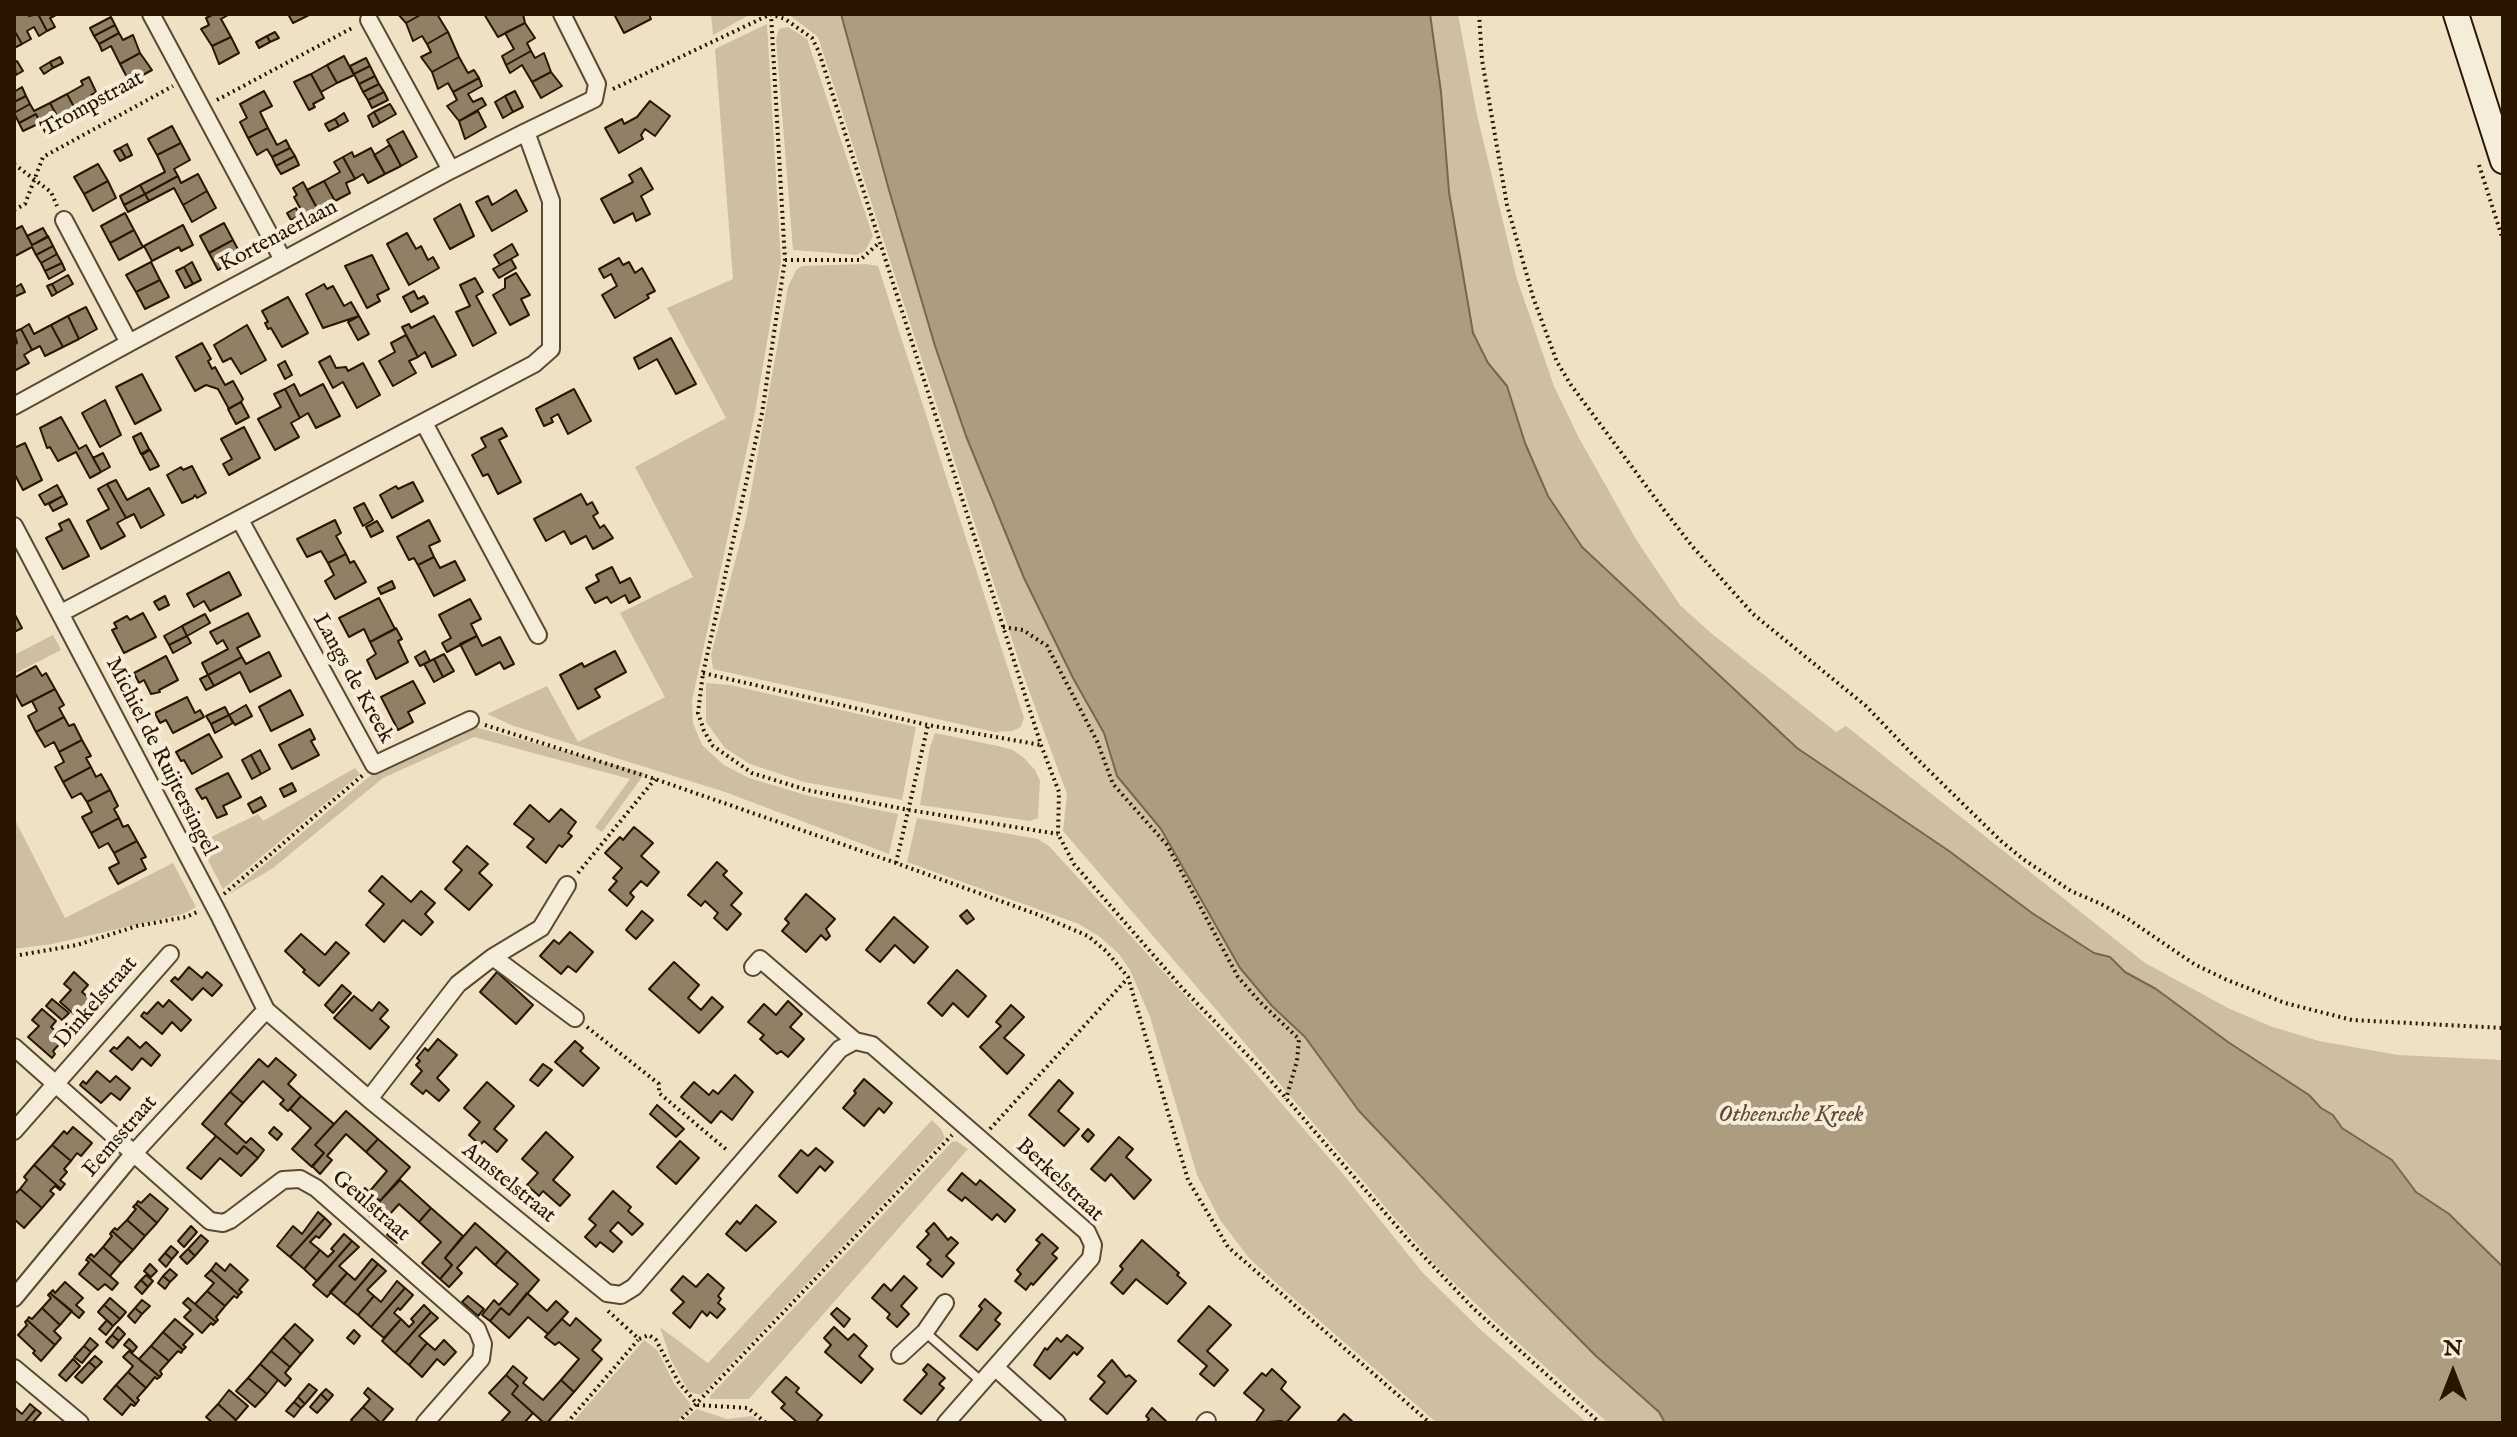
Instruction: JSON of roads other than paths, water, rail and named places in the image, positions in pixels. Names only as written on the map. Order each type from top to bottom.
[{"type":"street","points":[[151,14],[283,260]]},
{"type":"street","points":[[61,613],[534,364],[551,349],[551,201],[526,132],[594,99],[597,84],[562,14]]},
{"type":"street","points":[[2456,14],[2503,161]]},
{"type":"street","points":[[369,20],[451,170]]},
{"type":"street","name":"Kortenaerlaan","points":[[14,406],[526,132]]},
{"type":"street","points":[[64,220],[129,343]]},
{"type":"street","points":[[424,423],[538,635]]},
{"type":"street","name":"Langs de Kreek","points":[[240,520],[374,765],[470,720]]},
{"type":"street","name":"Michiel de Ruijtersingel","points":[[14,526],[266,1010]]},
{"type":"street","points":[[369,1099],[458,984],[493,957],[541,928],[567,885]]},
{"type":"street","name":"Dinkelstraat","points":[[14,1131],[170,954]]},
{"type":"street","points":[[493,957],[575,1018]]},
{"type":"street","name":"Berkelstraat","points":[[753,967],[760,959],[855,1041],[872,1045],[1087,1232],[1093,1245],[1091,1258],[997,1369],[946,1423]]},
{"type":"street","name":"Amstelstraat","points":[[266,1010],[369,1099],[607,1293],[621,1295],[634,1287],[840,1049],[855,1041]]},
{"type":"street","name":"Eemsstraat","points":[[14,1298],[134,1153],[266,1010]]},
{"type":"street","name":"Dinkelstraat","points":[[14,1047],[134,1153]]},
{"type":"street","name":"Geulstraat","points":[[134,1153],[216,1223],[230,1220],[283,1180],[291,1178],[308,1183],[477,1329],[483,1344],[481,1359],[425,1423]]},
{"type":"street","points":[[900,1355],[925,1332],[945,1303]]},
{"type":"street","points":[[14,1368],[80,1423]]},
{"type":"street","points":[[997,1369],[1057,1423]]},
{"type":"lane","points":[[925,1332],[982,1382]]},
{"type":"water","name":"Otheensche Kreek","points":[[841,14],[1430,14],[1441,92],[1449,192],[1473,333],[1488,363],[1507,386],[1525,443],[1548,496],[1582,547],[1797,748],[1949,851],[2032,913],[2094,953],[2110,957],[2125,972],[2156,989],[2228,1042],[2309,1095],[2333,1115],[2342,1128],[2392,1160],[2416,1192],[2449,1214],[2503,1267],[2503,1423],[1665,1423],[1659,1412],[1596,1356],[1359,1111],[1305,1037],[1272,1006],[1240,968],[1161,829],[1117,776],[1104,733],[1024,578],[966,436],[935,346]]}]
